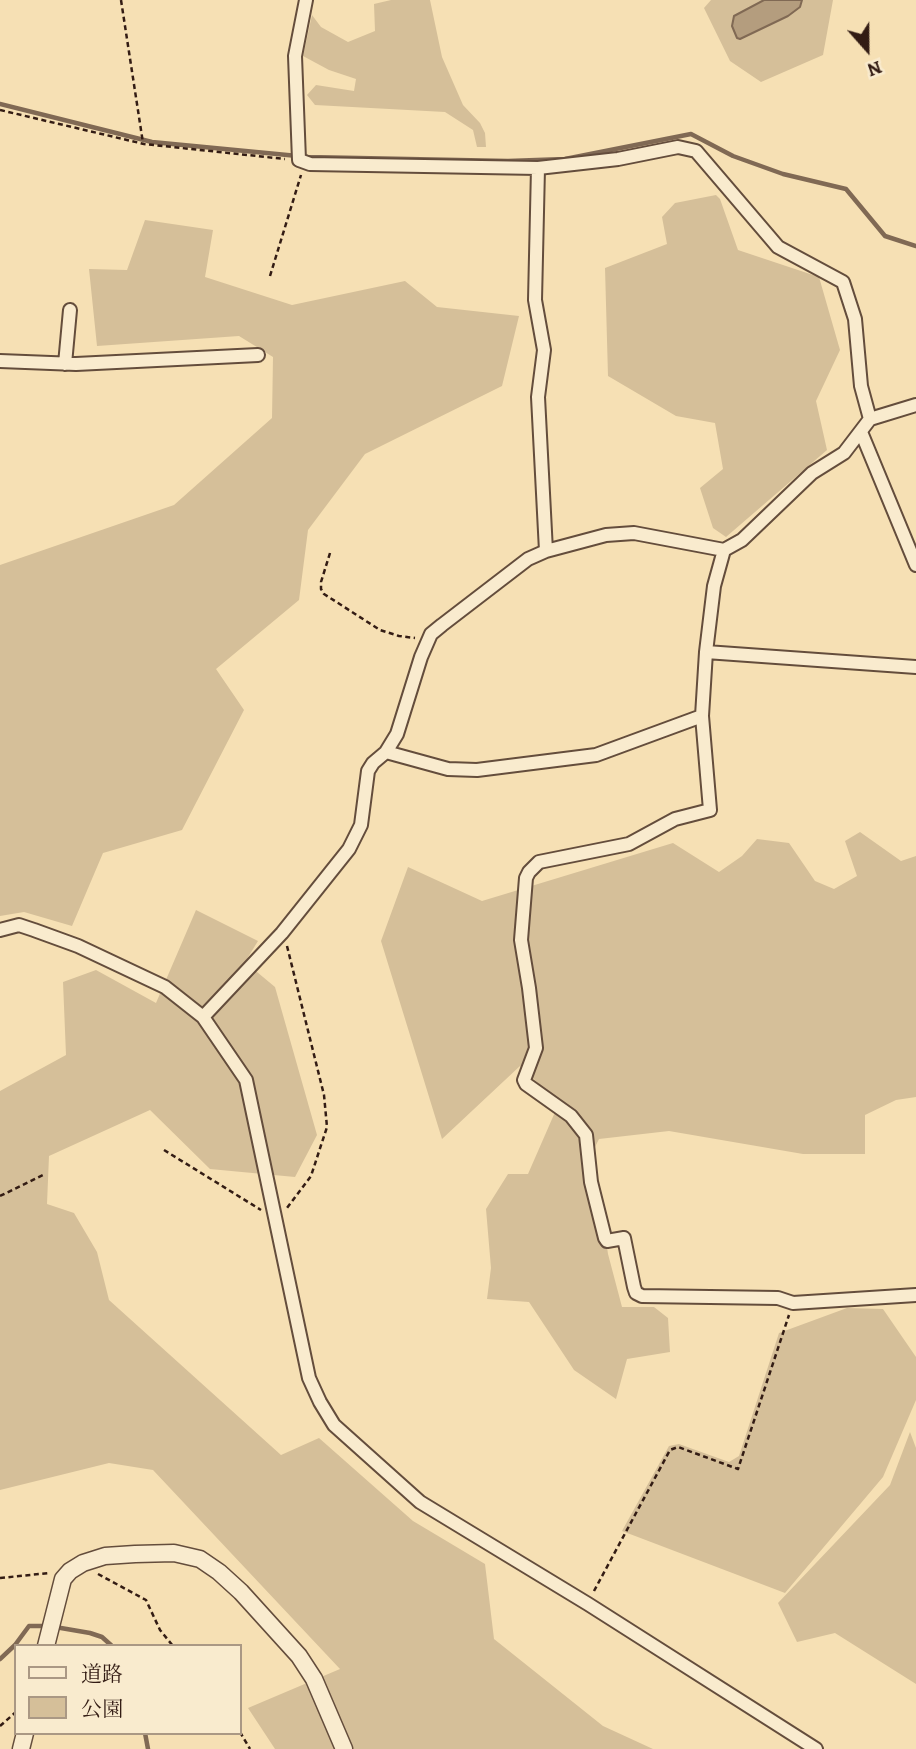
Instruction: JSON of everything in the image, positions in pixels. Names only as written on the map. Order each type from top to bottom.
[{"type":"street","points":[[306,0],[295,56],[302,161],[538,169],[618,159],[678,146],[696,151],[778,247],[843,282],[855,319],[861,386],[870,419]]},
{"type":"street","points":[[538,169],[535,300],[544,350],[538,397],[545,551]]},
{"type":"street","points":[[65,364],[70,310]]},
{"type":"street","points":[[0,361],[65,364],[258,355]]},
{"type":"street","points":[[203,1017],[282,933],[356,837],[361,825],[369,771],[397,734],[421,657],[429,639],[442,625],[528,559],[545,551],[606,535],[634,533],[724,550],[742,540],[812,473],[844,453],[870,419],[916,405]]},
{"type":"street","points":[[861,432],[916,565]]},
{"type":"street","points":[[724,550],[714,586],[702,716],[710,810],[675,819],[629,844],[539,862],[529,872],[526,878],[521,940],[530,988],[536,1048],[524,1080],[571,1116],[586,1135],[591,1182],[606,1238],[607,1241],[624,1238],[636,1293],[642,1296],[692,1298],[779,1298],[793,1303],[916,1295]]},
{"type":"street","points":[[706,652],[916,667]]},
{"type":"street","points":[[386,752],[448,769],[477,770],[596,755],[702,716]]},
{"type":"street","points":[[0,930],[19,925],[78,946],[165,987],[203,1017],[246,1080],[309,1378],[334,1424],[420,1502],[588,1604],[816,1749]]},
{"type":"street","points":[[46,1644],[59,1591],[72,1571],[105,1556],[173,1553],[200,1559],[241,1592],[299,1656],[314,1679],[344,1749]]},
{"type":"path","points":[[121,0],[143,144]]},
{"type":"path","points":[[0,110],[143,144],[302,161],[270,276]]},
{"type":"path","points":[[330,553],[321,582],[324,594],[380,630],[399,636],[429,639]]},
{"type":"path","points":[[164,1150],[277,1220],[311,1176],[327,1127],[324,1095],[282,933]]},
{"type":"path","points":[[0,1196],[43,1175]]},
{"type":"path","points":[[588,1604],[670,1450],[678,1447],[738,1469],[793,1303]]},
{"type":"path","points":[[0,1578],[72,1571],[134,1592],[146,1600],[160,1630],[171,1644]]},
{"type":"path","points":[[0,1726],[14,1714]]},
{"type":"green space","points":[[391,0],[430,0],[442,57],[463,105],[480,123],[485,133],[486,147],[477,147],[473,130],[445,112],[315,105],[307,95],[316,85],[354,91],[356,79],[329,70],[303,56],[312,15],[321,27],[348,42],[375,31],[374,4]]},
{"type":"green space","points":[[711,0],[833,0],[823,55],[761,82],[730,61],[704,8]]},
{"type":"green space","points":[[716,195],[720,199],[738,250],[819,277],[840,350],[816,401],[827,450],[726,537],[713,528],[700,488],[723,469],[715,423],[676,416],[608,376],[605,268],[667,244],[662,217],[675,203]]},
{"type":"green space","points":[[145,220],[213,230],[205,277],[292,305],[405,281],[437,307],[519,316],[502,386],[365,454],[308,530],[299,600],[216,669],[244,710],[182,830],[103,853],[72,926],[24,912],[0,916],[0,565],[174,505],[272,418],[273,357],[239,336],[97,346],[89,269],[127,270]]},
{"type":"green space","points":[[860,832],[901,861],[916,856],[916,1097],[896,1100],[865,1115],[865,1154],[803,1154],[669,1131],[599,1139],[593,1151],[608,1254],[622,1307],[654,1307],[668,1318],[670,1352],[627,1359],[616,1399],[574,1370],[529,1302],[487,1299],[491,1268],[486,1209],[508,1174],[528,1174],[559,1103],[520,1066],[442,1139],[381,941],[408,867],[482,901],[673,843],[719,872],[742,856],[757,839],[789,843],[815,881],[834,889],[857,876],[845,841]]},
{"type":"green space","points":[[196,910],[258,941],[245,962],[275,987],[317,1135],[295,1177],[210,1169],[150,1110],[49,1156],[47,1204],[74,1213],[97,1252],[109,1300],[281,1455],[319,1438],[413,1521],[485,1564],[494,1639],[603,1726],[653,1749],[275,1749],[248,1708],[340,1669],[153,1470],[109,1463],[0,1490],[0,1091],[66,1055],[63,982],[96,970],[156,1003]]},
{"type":"green space","points":[[847,1308],[883,1309],[916,1357],[916,1400],[883,1477],[785,1593],[622,1531],[669,1446],[679,1444],[729,1462],[739,1456],[779,1333]]},
{"type":"green space","points":[[910,1432],[916,1448],[916,1684],[835,1633],[797,1642],[778,1603],[890,1485]]},
{"type":"shaded area","points":[[764,0],[802,0],[800,7],[788,16],[740,39],[737,38],[732,26],[734,16]]},
{"type":"waterway","points":[[0,104],[152,142],[308,157],[508,161],[565,159],[691,134],[733,156],[783,174],[846,189],[885,236],[916,246]]},
{"type":"waterway","points":[[16,1644],[29,1626],[46,1626]]},
{"type":"waterway","points":[[55,1627],[90,1633],[102,1637],[110,1644]]},
{"type":"waterway","points":[[0,1659],[14,1646]]},
{"type":"waterway","points":[[145,1735],[148,1749]]}]
